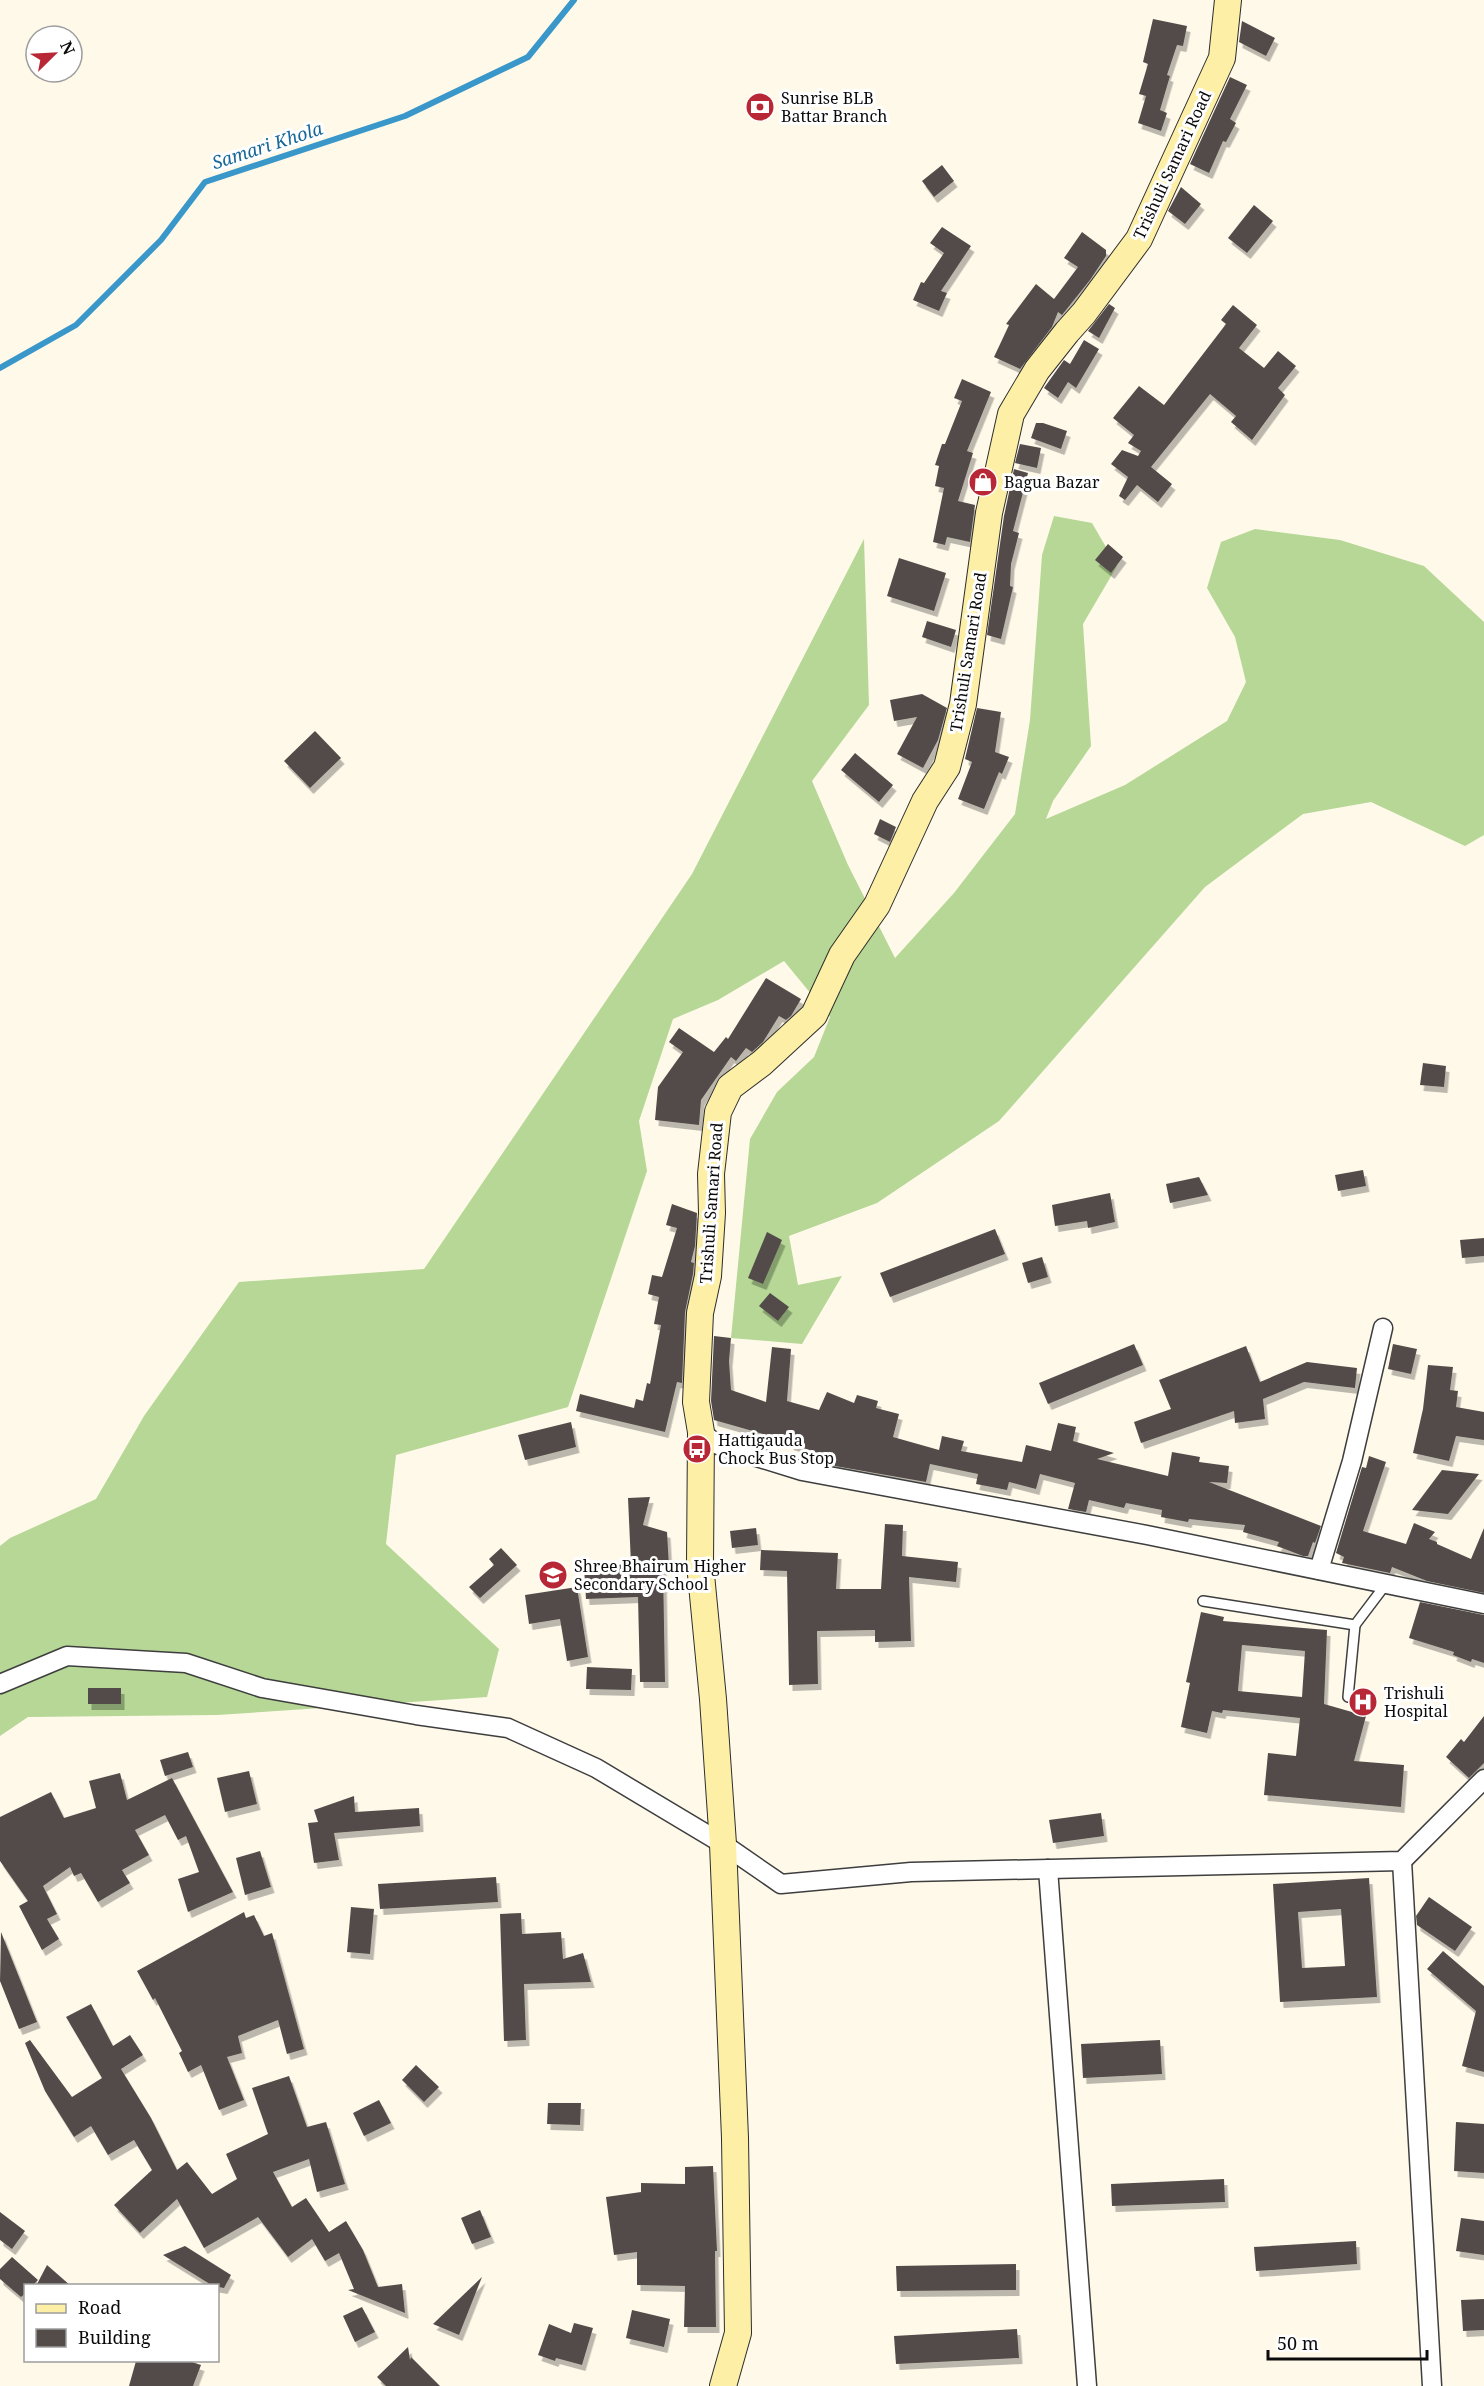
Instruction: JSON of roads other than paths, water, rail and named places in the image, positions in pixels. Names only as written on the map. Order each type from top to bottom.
[{"type":"street","name":"Trishuli Samari Road","points":[[723,2386],[738,2333],[735,2138],[723,1844],[713,1699],[700,1564],[701,1432],[696,1402],[700,1313],[708,1276],[712,1213],[711,1174],[718,1112],[730,1087],[762,1063],[814,1015],[842,956],[877,905],[925,801],[947,767],[963,704],[989,513],[1011,414],[1037,370],[1084,313],[1139,239],[1222,58],[1228,0]]},
{"type":"street","points":[[1318,1570],[1352,1461],[1383,1328]]},
{"type":"street","points":[[701,1432],[718,1445],[802,1472],[1147,1535],[1484,1604]]},
{"type":"street","points":[[0,1684],[67,1656],[186,1663],[262,1688],[416,1715],[508,1728],[596,1768],[723,1844],[781,1884],[911,1872],[1402,1861],[1484,1779]]},
{"type":"street","points":[[1402,1861],[1432,2386]]},
{"type":"street","points":[[1048,1869],[1087,2386]]},
{"type":"lane","points":[[1348,1697],[1355,1625],[1386,1584]]},
{"type":"lane","points":[[1203,1601],[1355,1625]]},
{"type":"waterway","name":"Samari Khola","points":[[0,368],[76,325],[161,240],[205,182],[405,116],[528,57],[574,0]]},
{"type":"place","name":"Sunrise BLB Battar Branch","points":[[760,107]]},
{"type":"place","name":"Bagua Bazar","points":[[983,482]]},
{"type":"place","name":"Hattigauda Chock Bus Stop","points":[[697,1449]]},
{"type":"place","name":"Shree Bhairum Higher Secondary School","points":[[553,1575]]},
{"type":"place","name":"Trishuli Hospital","points":[[1363,1702]]}]
